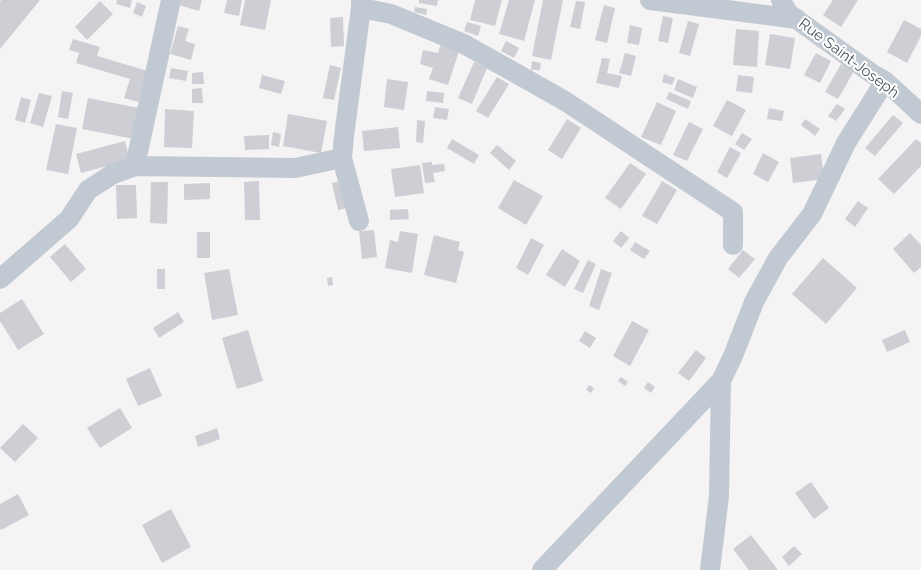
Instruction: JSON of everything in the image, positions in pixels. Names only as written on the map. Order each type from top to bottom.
[{"type":"street","points":[[135,166],[171,0]]},
{"type":"street","points":[[650,0],[797,19]]},
{"type":"street","name":"Rue Saint-Joseph","points":[[781,0],[788,13],[885,81],[921,114]]},
{"type":"street","points":[[359,221],[342,158],[361,4],[391,14],[464,44],[565,101],[733,212],[734,246]]},
{"type":"street","points":[[542,570],[721,381],[754,302],[778,258],[812,214],[846,143],[885,81]]},
{"type":"street","points":[[0,279],[69,219],[88,190],[113,174],[135,166],[295,168],[342,158]]},
{"type":"street","points":[[710,570],[719,496],[721,381]]},
{"type":"building","points":[[1,0],[40,0],[0,49],[0,2]]},
{"type":"building","points":[[117,0],[132,0],[130,8],[116,4]]},
{"type":"building","points":[[180,0],[202,0],[199,11],[179,5]]},
{"type":"building","points":[[227,0],[242,0],[239,16],[224,13]]},
{"type":"building","points":[[245,0],[271,0],[265,30],[240,25]]},
{"type":"building","points":[[419,0],[438,0],[437,6],[419,3]]},
{"type":"building","points":[[475,0],[502,0],[495,26],[470,20]]},
{"type":"building","points":[[509,0],[535,0],[524,41],[499,34]]},
{"type":"building","points":[[543,0],[563,0],[551,60],[532,56]]},
{"type":"building","points":[[833,0],[858,0],[841,27],[823,15]]},
{"type":"building","points":[[100,1],[113,14],[87,40],[75,27]]},
{"type":"building","points":[[576,1],[585,2],[580,29],[570,27]]},
{"type":"building","points":[[137,2],[146,6],[142,17],[133,13]]},
{"type":"building","points":[[604,5],[615,8],[607,43],[595,40]]},
{"type":"building","points":[[415,7],[427,9],[426,15],[414,12]]},
{"type":"building","points":[[663,16],[673,18],[668,43],[658,41]]},
{"type":"building","points":[[343,17],[344,46],[331,47],[330,18]]},
{"type":"building","points":[[904,20],[921,29],[921,36],[907,63],[887,52]]},
{"type":"building","points":[[688,21],[699,24],[690,56],[679,53]]},
{"type":"building","points":[[467,22],[481,26],[478,36],[464,31]]},
{"type":"building","points":[[630,25],[642,28],[639,45],[627,43]]},
{"type":"building","points":[[178,26],[189,29],[185,41],[195,44],[191,60],[170,54]]},
{"type":"building","points":[[736,29],[759,31],[757,67],[733,65]]},
{"type":"building","points":[[770,34],[795,38],[790,69],[765,65]]},
{"type":"building","points":[[73,39],[100,47],[97,56],[151,72],[142,103],[124,98],[130,79],[76,63],[79,53],[69,50]]},
{"type":"building","points":[[506,41],[519,48],[514,58],[501,51]]},
{"type":"building","points":[[441,44],[459,51],[448,85],[429,79],[433,68],[420,64],[423,50],[438,53]]},
{"type":"building","points":[[625,53],[636,56],[631,76],[619,73]]},
{"type":"building","points":[[816,53],[831,61],[820,83],[804,75]]},
{"type":"building","points":[[602,58],[610,59],[607,73],[622,76],[619,88],[596,83]]},
{"type":"building","points":[[532,61],[541,63],[540,70],[531,70]]},
{"type":"building","points":[[474,62],[487,68],[472,104],[458,98]]},
{"type":"building","points":[[841,64],[854,71],[838,99],[825,92]]},
{"type":"building","points":[[330,65],[341,68],[334,100],[323,98]]},
{"type":"building","points":[[171,68],[188,71],[186,81],[169,78]]},
{"type":"building","points":[[203,72],[204,84],[192,84],[192,73]]},
{"type":"building","points":[[664,74],[675,78],[672,85],[662,82]]},
{"type":"building","points":[[262,75],[285,81],[281,94],[259,88]]},
{"type":"building","points":[[738,75],[754,77],[752,93],[736,91]]},
{"type":"building","points":[[497,77],[509,84],[488,118],[476,111]]},
{"type":"building","points":[[387,79],[408,82],[404,110],[384,107]]},
{"type":"building","points":[[678,79],[697,87],[693,98],[674,90]]},
{"type":"building","points":[[202,88],[203,103],[192,103],[192,89]]},
{"type":"building","points":[[62,91],[73,93],[68,119],[58,117]]},
{"type":"building","points":[[427,91],[444,93],[443,103],[426,101]]},
{"type":"building","points":[[669,92],[691,101],[688,109],[666,99]]},
{"type":"building","points":[[39,93],[52,96],[43,127],[30,123]]},
{"type":"building","points":[[21,97],[31,100],[25,123],[15,120]]},
{"type":"building","points":[[88,98],[139,108],[134,139],[82,129]]},
{"type":"building","points":[[727,100],[746,110],[732,136],[713,126]]},
{"type":"building","points":[[657,102],[676,111],[661,145],[641,137]]},
{"type":"building","points":[[837,104],[845,109],[836,121],[828,116]]},
{"type":"building","points":[[435,107],[449,109],[447,120],[433,118]]},
{"type":"building","points":[[769,108],[784,111],[782,121],[767,119]]},
{"type":"building","points":[[165,109],[194,111],[192,148],[164,147]]},
{"type":"building","points":[[288,114],[327,121],[321,153],[283,146]]},
{"type":"building","points":[[893,115],[903,123],[875,156],[865,148]]},
{"type":"building","points":[[567,119],[581,128],[562,159],[548,150]]},
{"type":"building","points":[[805,119],[820,129],[815,136],[801,125]]},
{"type":"building","points":[[417,120],[425,121],[423,143],[416,142]]},
{"type":"building","points":[[689,122],[703,129],[687,161],[673,155]]},
{"type":"building","points":[[56,124],[77,128],[68,174],[46,170]]},
{"type":"building","points":[[398,127],[400,148],[364,151],[362,131]]},
{"type":"building","points":[[273,132],[281,134],[279,147],[271,145]]},
{"type":"building","points":[[742,133],[752,139],[744,150],[735,144]]},
{"type":"building","points":[[269,135],[269,149],[245,150],[244,136]]},
{"type":"building","points":[[452,139],[479,155],[474,164],[447,148]]},
{"type":"building","points":[[916,139],[921,143],[921,166],[894,194],[878,179]]},
{"type":"building","points":[[125,141],[130,160],[81,173],[76,154]]},
{"type":"building","points":[[497,145],[516,161],[509,170],[490,153]]},
{"type":"building","points":[[730,147],[741,153],[727,178],[717,172]]},
{"type":"building","points":[[763,153],[779,162],[768,182],[753,174]]},
{"type":"building","points":[[821,154],[824,179],[793,183],[790,158]]},
{"type":"building","points":[[432,162],[432,165],[444,164],[445,171],[433,173],[435,182],[425,183],[422,163]]},
{"type":"building","points":[[630,163],[646,174],[621,209],[605,198]]},
{"type":"building","points":[[420,165],[424,193],[395,197],[391,169]]},
{"type":"building","points":[[514,180],[543,196],[526,225],[498,208]]},
{"type":"building","points":[[259,181],[260,220],[245,220],[244,182]]},
{"type":"building","points":[[341,181],[347,208],[338,210],[332,183]]},
{"type":"building","points":[[662,181],[677,190],[657,224],[642,216]]},
{"type":"building","points":[[151,182],[168,182],[167,224],[150,223]]},
{"type":"building","points":[[210,183],[210,199],[184,200],[184,184]]},
{"type":"building","points":[[116,185],[136,185],[137,218],[117,219]]},
{"type":"building","points":[[858,201],[868,208],[855,227],[845,219]]},
{"type":"building","points":[[408,209],[409,219],[390,220],[390,210]]},
{"type":"building","points":[[374,230],[377,257],[362,259],[359,231]]},
{"type":"building","points":[[400,231],[418,234],[412,273],[385,268],[390,240],[398,242]]},
{"type":"building","points":[[621,231],[629,238],[621,248],[613,241]]},
{"type":"building","points":[[197,232],[210,232],[210,258],[197,258]]},
{"type":"building","points":[[910,233],[921,245],[921,267],[914,273],[893,249]]},
{"type":"building","points":[[434,235],[460,242],[458,250],[464,252],[456,283],[424,275]]},
{"type":"building","points":[[531,238],[544,245],[528,275],[516,268]]},
{"type":"building","points":[[635,242],[650,251],[644,259],[630,250]]},
{"type":"building","points":[[65,244],[86,269],[71,282],[50,257]]},
{"type":"building","points":[[562,249],[580,261],[565,287],[546,275]]},
{"type":"building","points":[[743,250],[755,259],[739,278],[728,269]]},
{"type":"building","points":[[823,258],[857,288],[826,324],[792,294]]},
{"type":"building","points":[[588,260],[596,264],[583,293],[574,289]]},
{"type":"building","points":[[157,269],[165,269],[165,289],[157,289]]},
{"type":"building","points":[[229,269],[238,315],[212,320],[204,273]]},
{"type":"building","points":[[601,269],[612,273],[599,310],[589,306]]},
{"type":"building","points":[[332,277],[333,285],[328,286],[327,278]]},
{"type":"building","points":[[22,299],[44,334],[18,350],[0,321],[0,313]]},
{"type":"building","points":[[178,312],[184,322],[159,338],[153,328]]},
{"type":"building","points":[[632,321],[649,330],[630,366],[613,356]]},
{"type":"building","points":[[248,330],[263,381],[237,389],[222,338]]},
{"type":"building","points":[[905,330],[910,342],[887,352],[882,340]]},
{"type":"building","points":[[585,331],[596,338],[590,348],[579,341]]},
{"type":"building","points":[[696,350],[706,358],[689,381],[678,373]]},
{"type":"building","points":[[150,368],[162,396],[138,406],[126,379]]},
{"type":"building","points":[[621,377],[628,382],[625,386],[618,381]]},
{"type":"building","points":[[648,382],[655,387],[651,393],[644,388]]},
{"type":"building","points":[[589,385],[594,388],[591,393],[586,390]]},
{"type":"building","points":[[120,408],[132,428],[100,448],[87,428]]},
{"type":"building","points":[[23,424],[38,438],[15,462],[0,448]]},
{"type":"building","points":[[217,428],[220,439],[198,447],[195,436]]},
{"type":"building","points":[[811,482],[829,508],[814,519],[795,493]]},
{"type":"building","points":[[18,494],[29,515],[1,530],[0,504]]},
{"type":"building","points":[[171,509],[191,547],[162,563],[142,525]]},
{"type":"building","points":[[751,535],[778,570],[749,570],[733,549]]},
{"type":"building","points":[[794,546],[802,554],[789,566],[782,557]]}]
